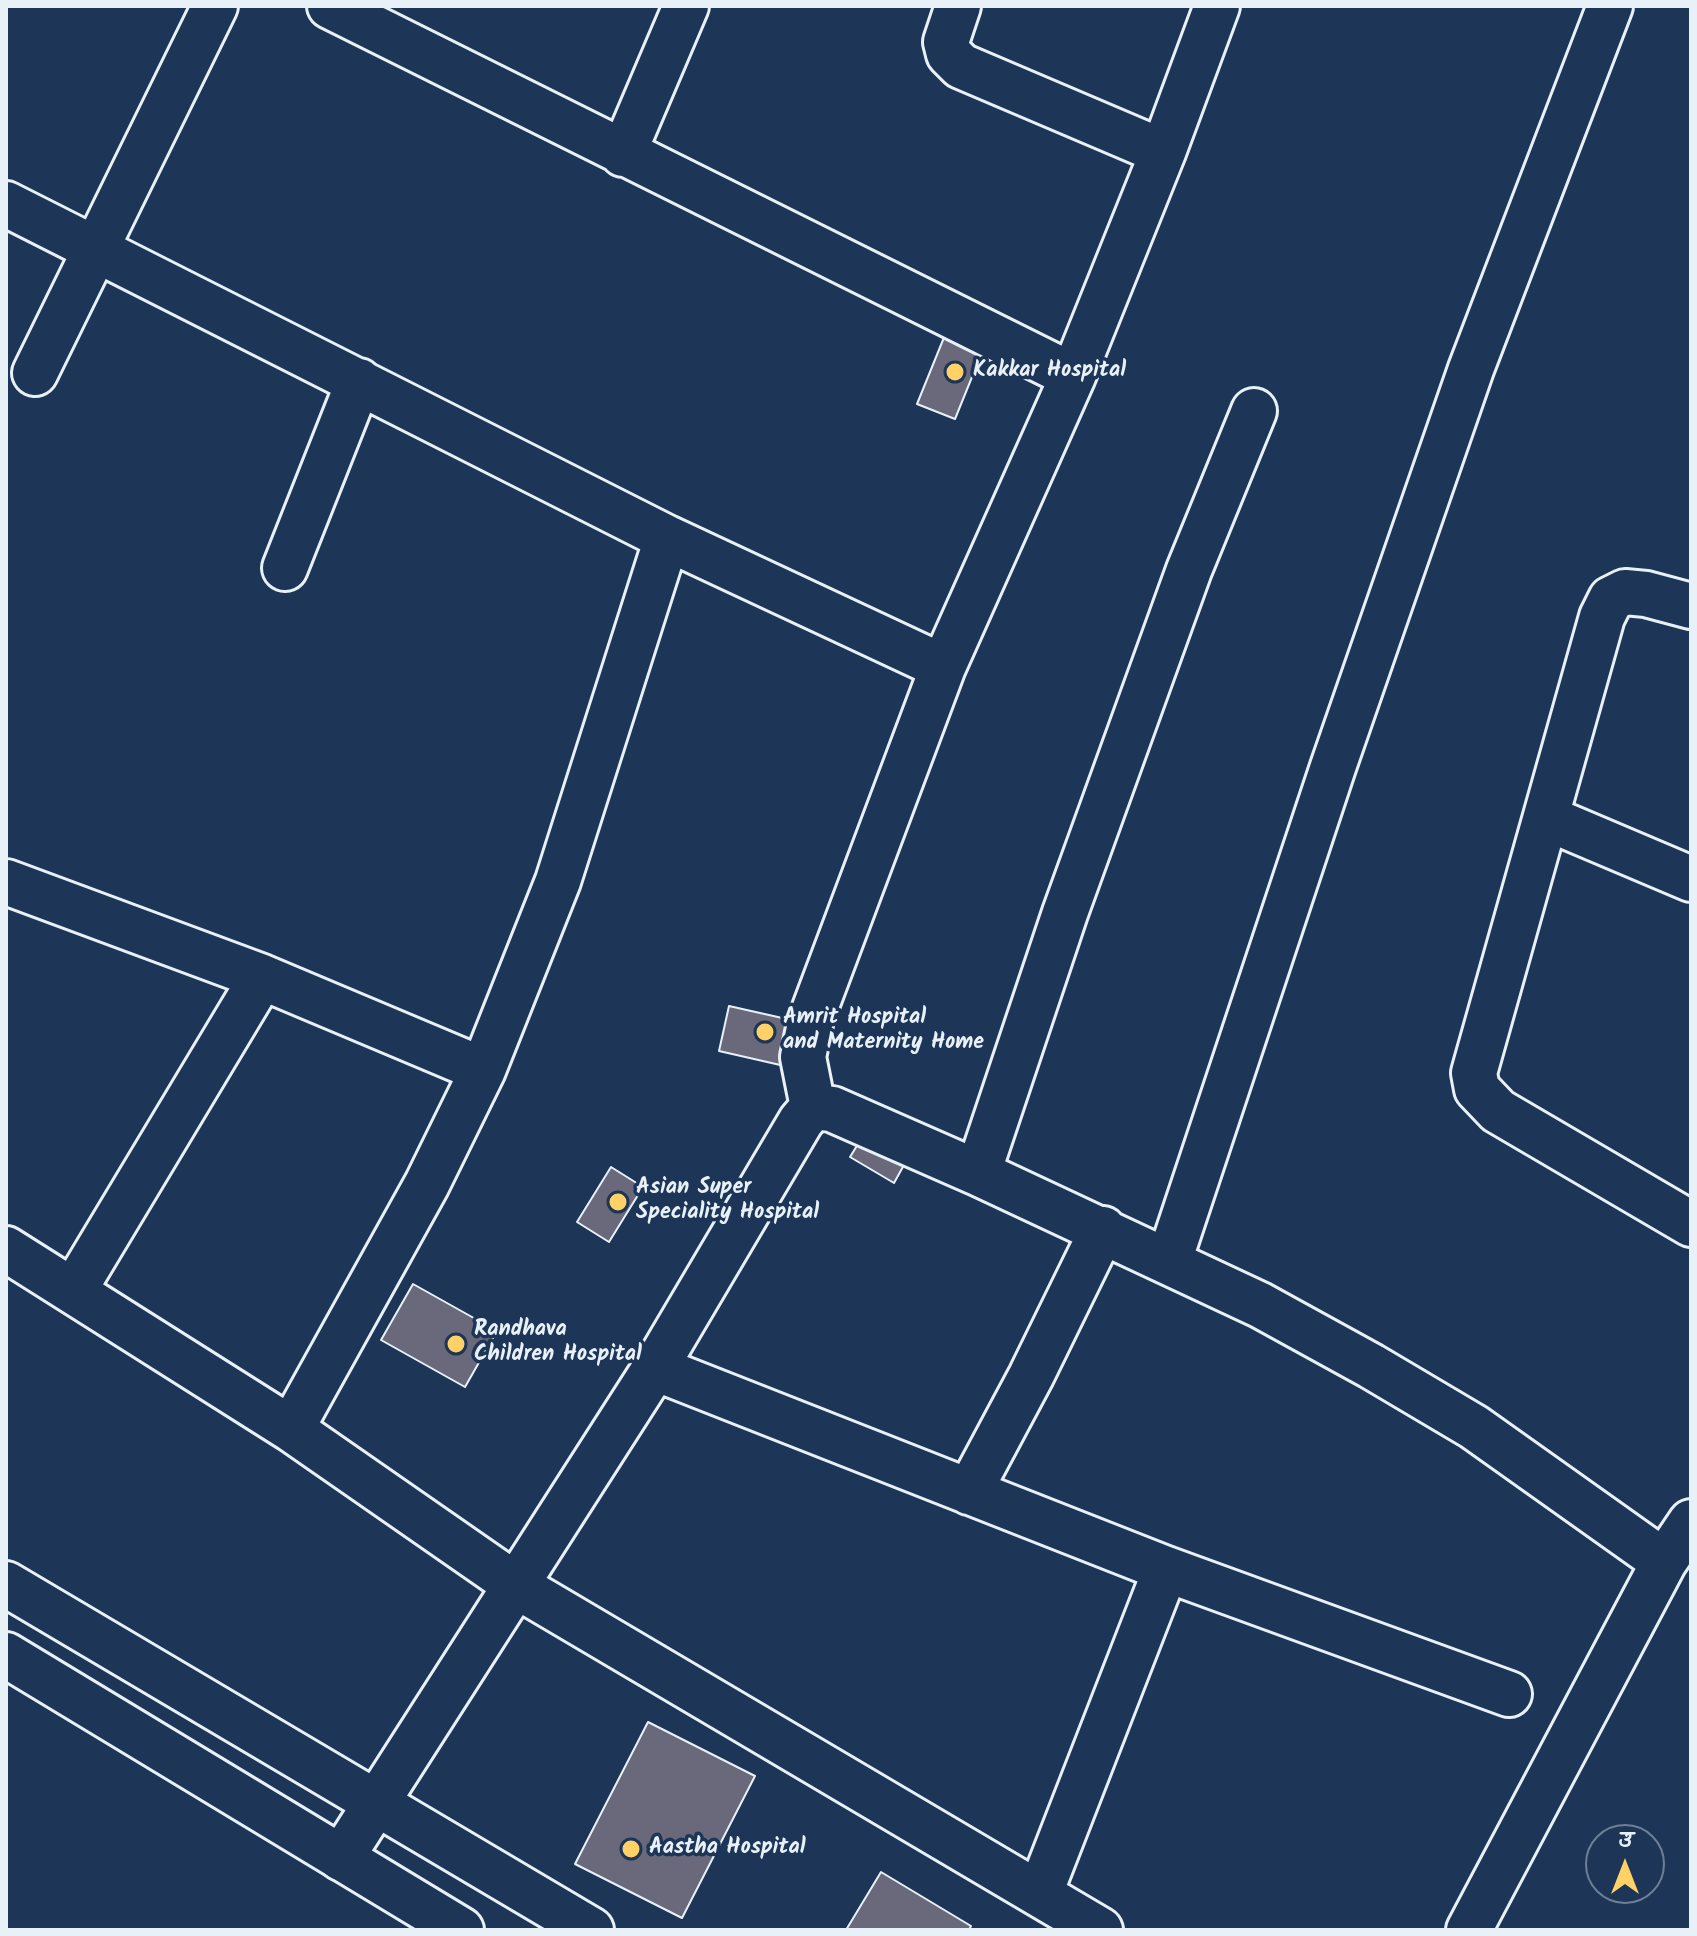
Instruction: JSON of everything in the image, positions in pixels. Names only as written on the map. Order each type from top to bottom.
[{"type":"street","points":[[35,373],[215,6]]},
{"type":"street","points":[[330,6],[1073,376]]},
{"type":"street","points":[[623,154],[686,6]]},
{"type":"street","points":[[958,6],[946,42],[949,54],[961,66],[1163,152]]},
{"type":"street","points":[[813,1107],[803,1057],[811,1019],[943,667],[1073,376],[1163,152],[1217,6]]},
{"type":"street","points":[[1169,1261],[1333,767],[1466,384],[1610,6]]},
{"type":"street","points":[[6,204],[667,538],[943,667]]},
{"type":"street","points":[[285,568],[359,381]]},
{"type":"street","points":[[978,1173],[1065,913],[1189,570],[1254,411]]},
{"type":"street","points":[[291,1429],[427,1184],[483,1070],[558,881],[667,538]]},
{"type":"street","points":[[1691,606],[1625,592],[1611,599],[1602,617],[1474,1073],[1477,1089],[1498,1111],[1691,1224]]},
{"type":"street","points":[[1547,818],[1691,879]]},
{"type":"street","points":[[6,882],[262,977],[483,1070]]},
{"type":"street","points":[[74,1290],[262,977]]},
{"type":"street","points":[[813,1107],[832,1109],[978,1173],[1260,1305],[1474,1427],[1664,1562]]},
{"type":"street","points":[[341,1858],[655,1368],[801,1121],[813,1107]]},
{"type":"street","points":[[969,1492],[1031,1376],[1103,1229]]},
{"type":"street","points":[[6,1249],[291,1429],[517,1586],[1100,1930]]},
{"type":"street","points":[[655,1368],[1166,1569],[1509,1694]]},
{"type":"street","points":[[1469,1930],[1664,1562],[1691,1522]]},
{"type":"street","points":[[1040,1893],[1166,1569]]},
{"type":"street","points":[[6,1584],[591,1930]]},
{"type":"street","points":[[6,1655],[461,1930]]},
{"type":"building","points":[[947,330],[985,345],[955,419],[917,404]]},
{"type":"building","points":[[729,1006],[800,1022],[789,1067],[719,1051]]},
{"type":"building","points":[[866,1131],[909,1156],[894,1183],[850,1157]]},
{"type":"building","points":[[611,1167],[643,1187],[609,1242],[577,1222]]},
{"type":"building","points":[[413,1284],[497,1331],[465,1387],[381,1340]]},
{"type":"building","points":[[648,1722],[755,1776],[682,1918],[575,1864]]},
{"type":"building","points":[[881,1872],[971,1926],[969,1930],[846,1930]]},
{"type":"place","name":"Kakkar Hospital","points":[[955,372]]},
{"type":"place","name":"Amrit Hospital and Maternity Home","points":[[765,1032]]},
{"type":"place","name":"Asian Super Speciality Hospital","points":[[618,1202]]},
{"type":"place","name":"Randhava Children Hospital","points":[[456,1344]]},
{"type":"place","name":"Aastha Hospital","points":[[631,1849]]}]
